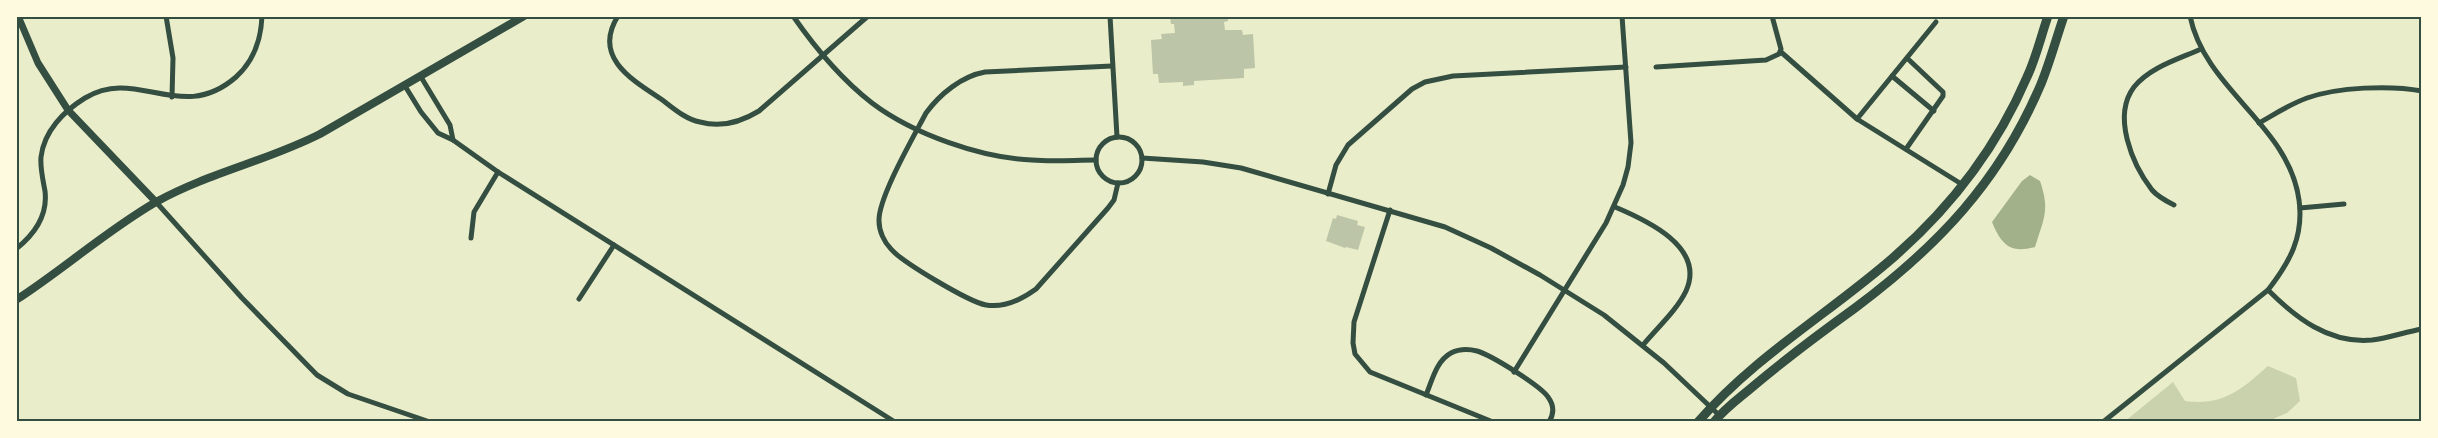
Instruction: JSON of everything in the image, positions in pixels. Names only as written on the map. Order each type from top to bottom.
[{"type":"main road","points":[[16,300],[84,249],[156,202],[208,178],[292,148],[421,77],[524,16]]},
{"type":"main road","points":[[1698,422],[1710,407],[1768,354],[1895,257],[1933,220],[1988,152],[2011,113],[2028,75],[2048,16]]},
{"type":"main road","points":[[1717,419],[1778,365],[1900,273],[1941,235],[1971,203],[1999,164],[2022,124],[2041,83],[2064,16]]},
{"type":"street","points":[[18,16],[38,63],[68,110],[156,202],[242,298],[317,375],[348,394],[430,422]]},
{"type":"street","points":[[166,16],[173,58],[172,97]]},
{"type":"street","points":[[16,249],[32,234],[43,215],[45,193],[41,166],[43,147],[53,125],[68,110],[86,97],[114,88],[142,90],[172,97],[202,96],[228,84],[250,60],[258,44],[262,16]]},
{"type":"street","points":[[618,16],[611,31],[610,41],[615,63],[624,75],[687,117],[699,122],[727,124],[747,118],[759,111],[868,16]]},
{"type":"street","points":[[793,16],[823,56],[846,81],[874,104],[918,129],[972,150],[1002,157],[1031,160],[1096,160]]},
{"type":"street","points":[[1110,16],[1117,137]]},
{"type":"street","points":[[1514,372],[1615,207],[1628,167],[1631,143],[1622,16]]},
{"type":"street","points":[[1772,16],[1781,52],[1857,119],[1963,185]]},
{"type":"street","points":[[2103,422],[2268,290],[2285,268],[2292,254],[2300,225],[2300,208],[2292,171],[2282,152],[2260,123],[2215,71],[2201,49],[2190,16]]},
{"type":"street","points":[[1857,119],[1936,22]]},
{"type":"street","points":[[2174,206],[2157,194],[2145,177],[2126,139],[2124,114],[2131,93],[2145,76],[2156,69],[2201,49]]},
{"type":"street","points":[[1656,67],[1766,60],[1781,52]]},
{"type":"street","points":[[1906,58],[1943,92],[1944,96],[1906,149]]},
{"type":"street","points":[[1112,66],[974,74],[966,78],[932,104],[883,201],[879,221],[881,231],[891,249],[898,256],[965,298],[976,302],[1003,305],[1026,296],[1036,289],[1108,208],[1114,200],[1118,183]]},
{"type":"street","points":[[1328,194],[1336,165],[1348,145],[1412,89],[1425,82],[1453,76],[1626,67]]},
{"type":"street","points":[[1892,76],[1934,111]]},
{"type":"street","points":[[421,77],[450,125],[453,140]]},
{"type":"street","points":[[405,86],[421,112],[438,133],[453,140],[498,172],[895,422]]},
{"type":"street","points":[[2260,123],[2291,104],[2323,93],[2393,88],[2422,91]]},
{"type":"street","points":[[1117,137],[1126,138],[1134,142],[1140,149],[1142,158],[1141,166],[1132,178],[1118,183],[1102,175],[1096,160],[1102,144],[1117,137]]},
{"type":"street","points":[[1142,158],[1220,164],[1390,210],[1445,227],[1491,248],[1604,315],[1643,345],[1710,407],[1717,419]]},
{"type":"street","points":[[472,238],[474,212],[498,172]]},
{"type":"street","points":[[2300,208],[2344,204]]},
{"type":"street","points":[[1615,207],[1638,216],[1670,237],[1681,249],[1689,265],[1689,283],[1681,299],[1643,345]]},
{"type":"street","points":[[1390,210],[1354,322],[1352,343],[1355,354],[1370,372],[1493,422]]},
{"type":"street","points":[[579,299],[614,245]]},
{"type":"street","points":[[2268,290],[2301,321],[2318,330],[2339,337],[2359,341],[2374,340],[2422,329]]},
{"type":"street","points":[[1426,395],[1440,363],[1451,353],[1476,351],[1514,372],[1548,396],[1553,411],[1549,422]]},
{"type":"shaded area","points":[[2030,175],[2040,181],[2045,199],[2045,214],[2035,247],[2026,249],[2013,248],[2003,241],[1992,222],[2022,181]]},
{"type":"shaded area","points":[[2268,366],[2296,378],[2300,401],[2287,413],[2266,422],[2124,422],[2173,382],[2185,401],[2210,401],[2240,389]]},
{"type":"building","points":[[1170,16],[1228,16],[1228,21],[1224,22],[1225,30],[1242,30],[1243,35],[1253,34],[1255,68],[1244,69],[1244,78],[1194,81],[1194,85],[1183,86],[1183,82],[1159,83],[1158,74],[1153,74],[1151,40],[1162,39],[1161,34],[1175,33],[1174,24],[1171,24]]},
{"type":"building","points":[[1337,215],[1358,221],[1357,225],[1365,227],[1358,250],[1345,248],[1326,241],[1333,218],[1336,219]]}]
